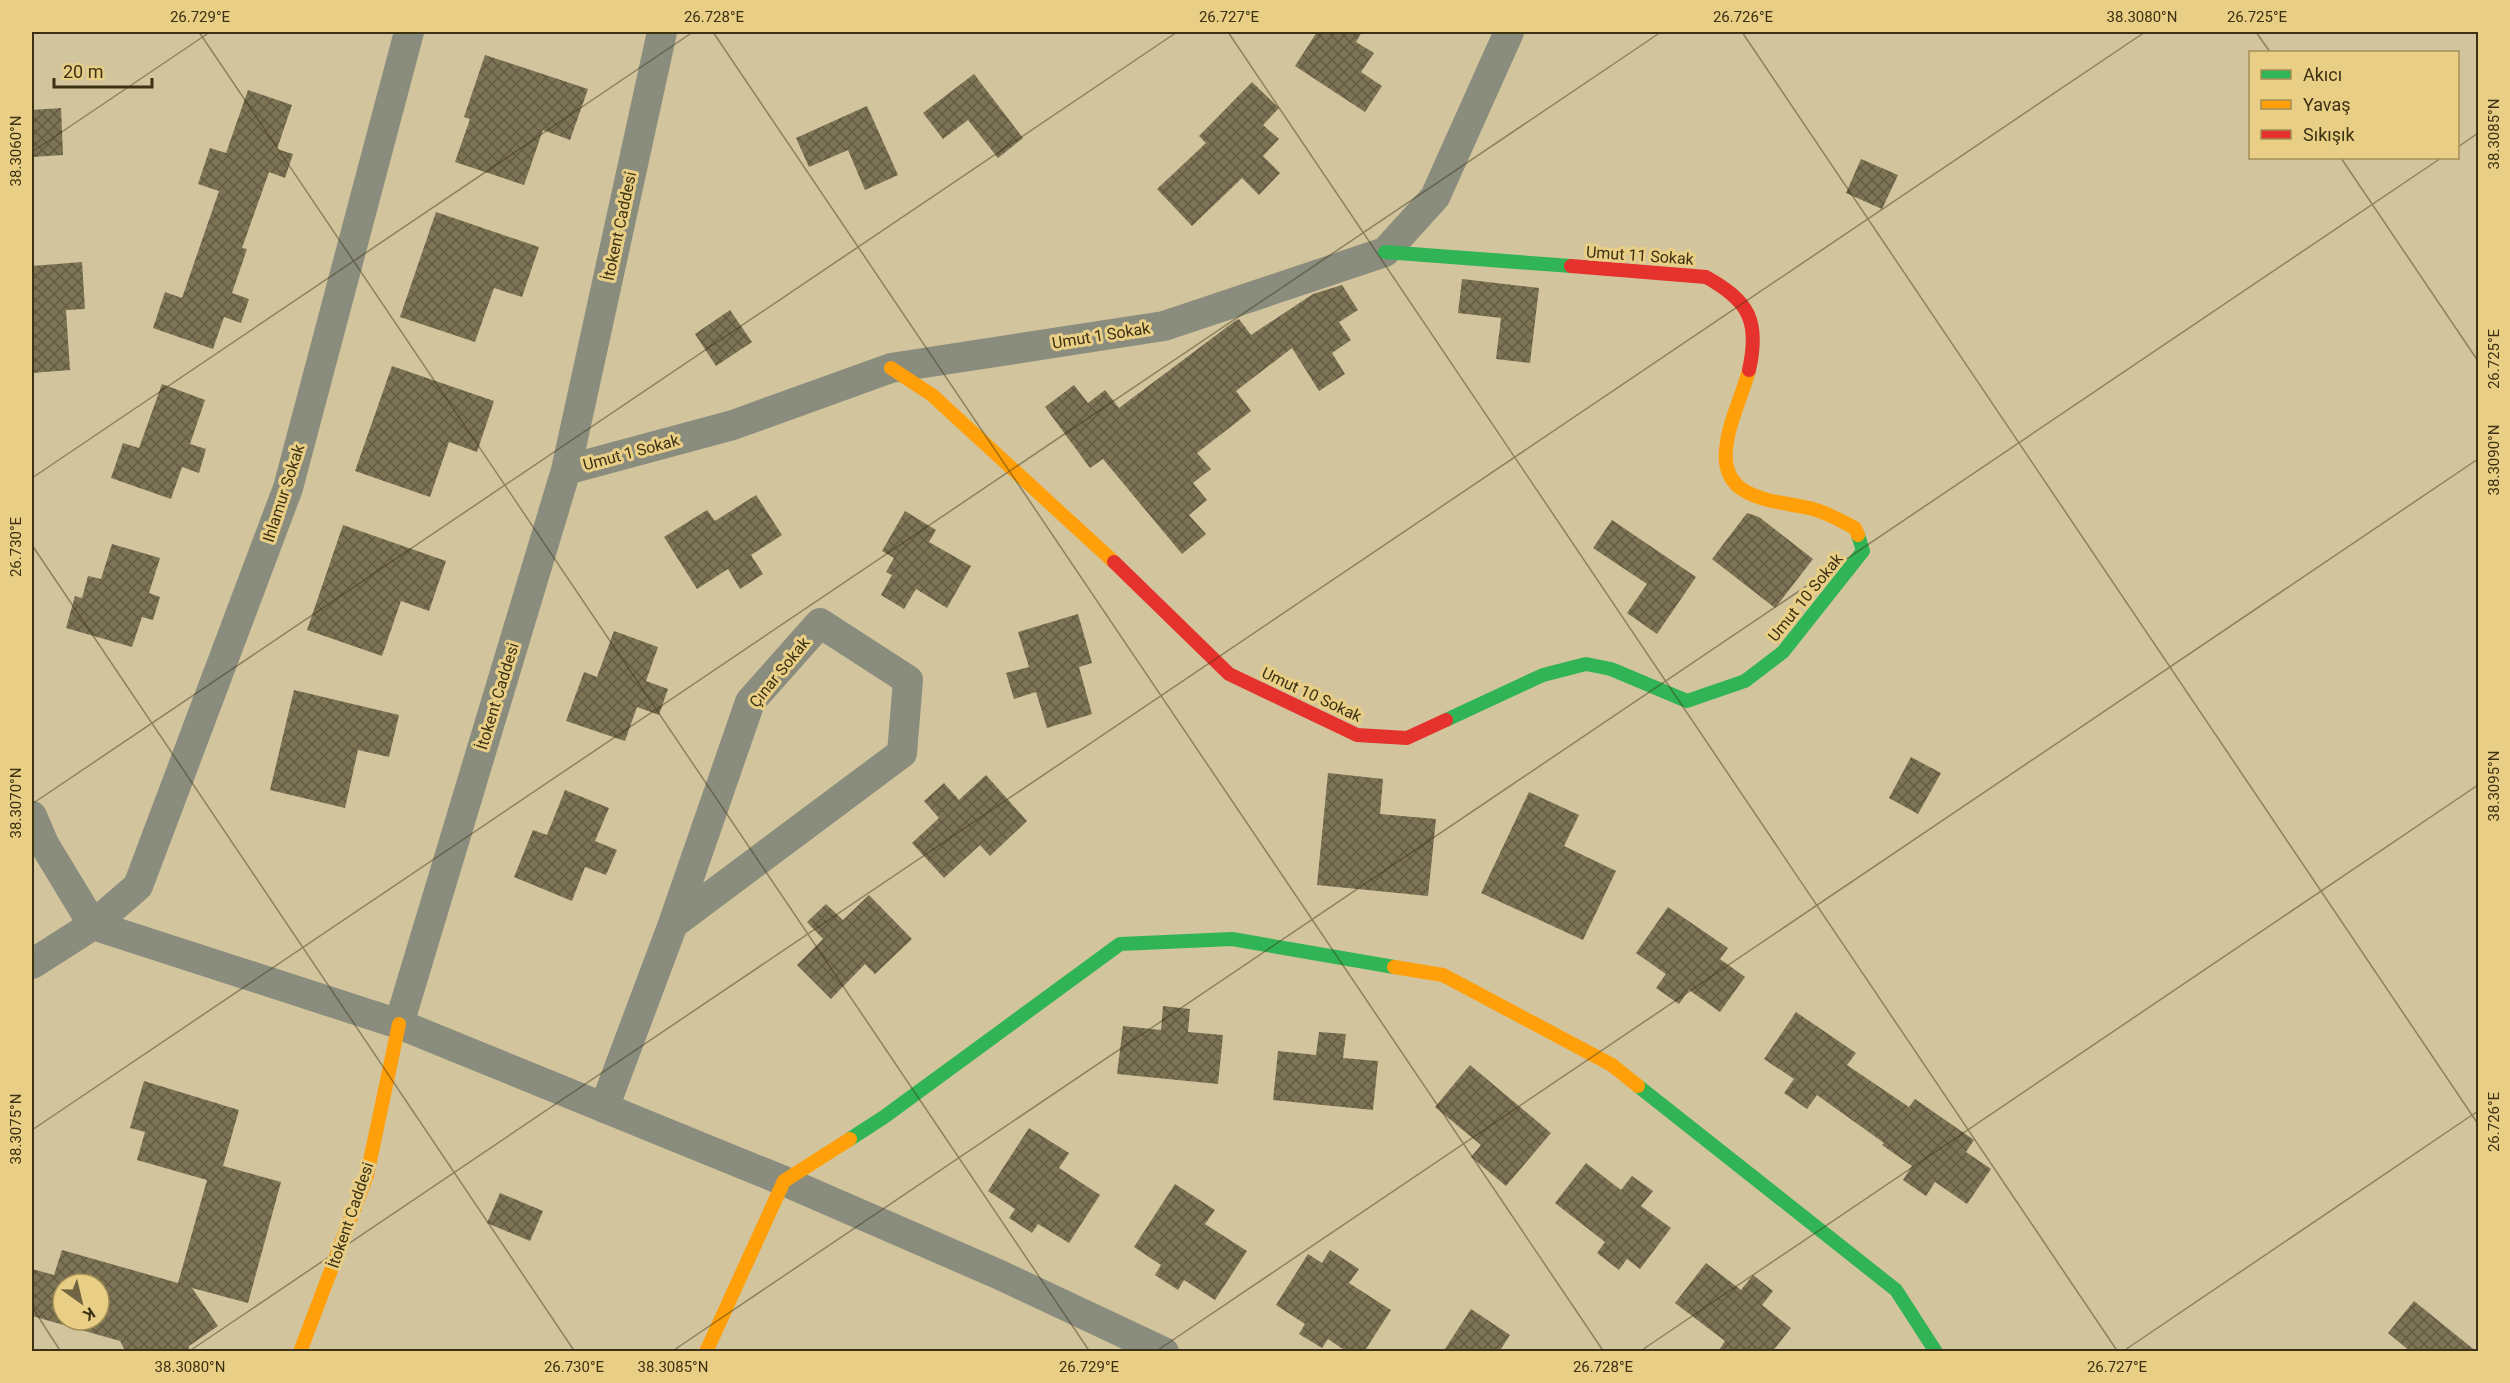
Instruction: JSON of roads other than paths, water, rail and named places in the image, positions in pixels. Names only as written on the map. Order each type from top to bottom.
[{"type":"street","name":"Ihlamur Sokak","points":[[32,964],[93,925],[138,886],[288,488],[409,32]]},
{"type":"street","name":"İtokent Caddesi","points":[[300,1352],[367,1176],[399,1024],[566,470],[662,32]]},
{"type":"street","name":"Umut 1 Sokak","points":[[566,470],[733,425],[891,368],[1164,326],[1385,252],[1435,197],[1509,32]]},
{"type":"street","name":"Umut 11 Sokak","points":[[1385,252],[1706,277],[1731,291],[1749,312],[1756,345],[1723,460],[1731,481],[1754,495],[1822,512],[1854,528],[1863,551]]},
{"type":"street","name":"Umut 10 Sokak","points":[[891,368],[932,395],[1073,523],[1229,674],[1357,735],[1407,738],[1543,675],[1586,664],[1611,669],[1687,701],[1721,691],[1745,681],[1783,652],[1863,551]]},
{"type":"street","name":"Çınar Sokak","points":[[604,1108],[673,924],[750,702],[820,623],[908,680],[902,753],[673,924]]},
{"type":"street","points":[[32,816],[44,844],[93,925],[399,1024],[784,1181],[1000,1275],[1164,1352]]},
{"type":"street","points":[[706,1352],[784,1181],[884,1117],[1120,944],[1232,939],[1443,975],[1612,1065],[1896,1290],[1936,1352]]}]
